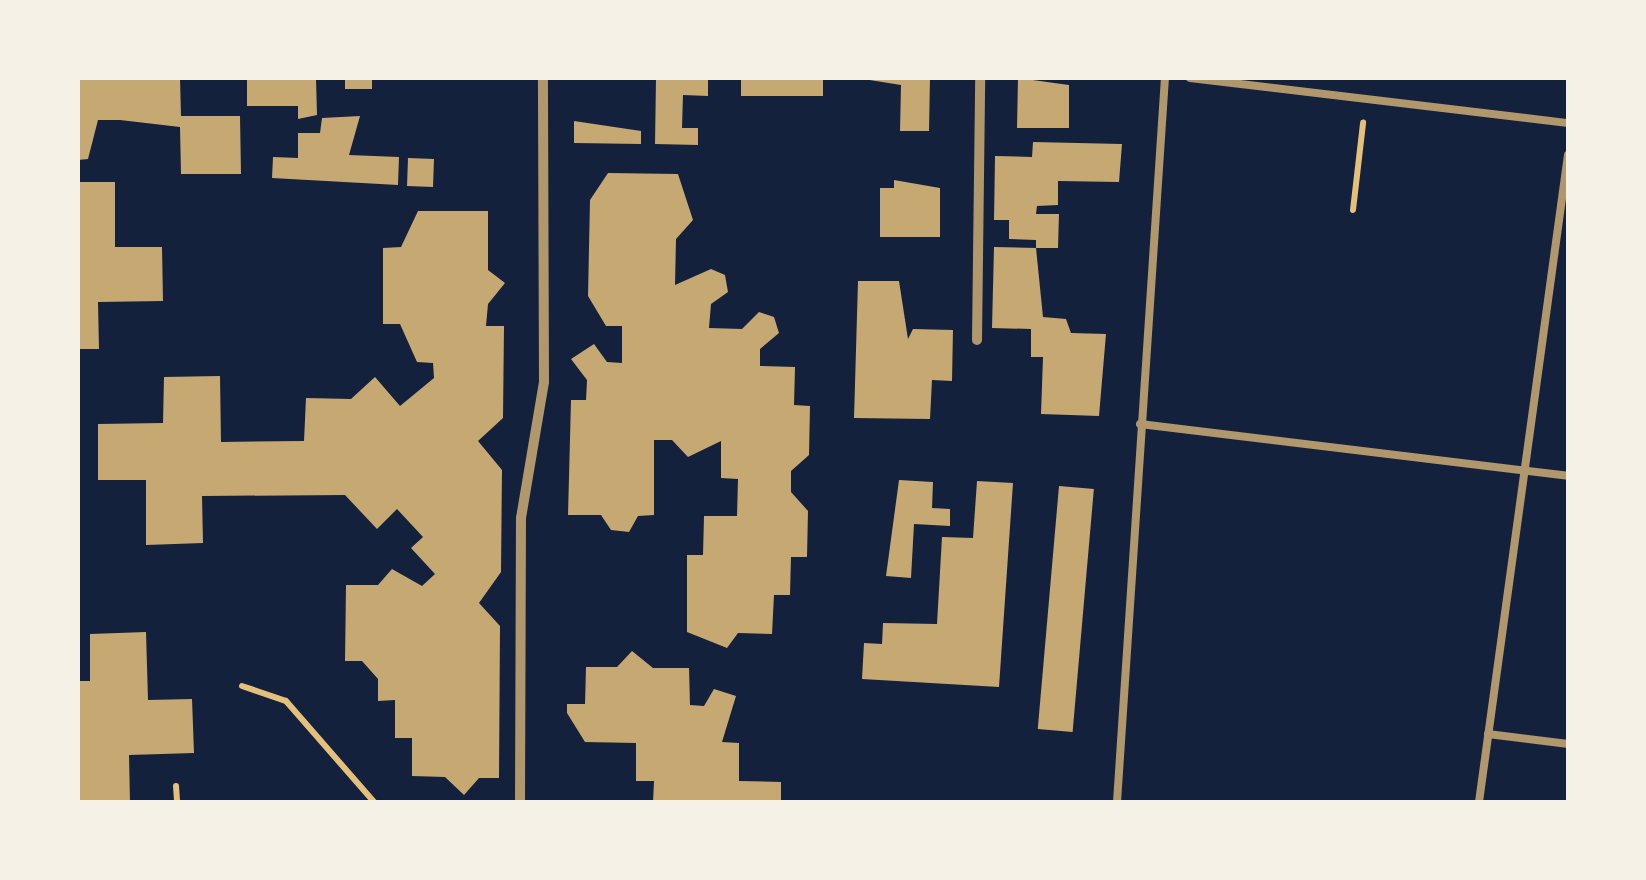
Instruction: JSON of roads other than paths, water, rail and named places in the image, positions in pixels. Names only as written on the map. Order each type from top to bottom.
[{"type":"street","points":[[520,802],[521,518],[544,382],[543,78]]},
{"type":"street","points":[[977,340],[980,78]]},
{"type":"lane","points":[[1117,802],[1165,78]]},
{"type":"lane","points":[[1190,78],[1568,123]]},
{"type":"lane","points":[[1478,802],[1568,155]]},
{"type":"lane","points":[[1140,424],[1568,476]]},
{"type":"lane","points":[[1488,734],[1568,744]]}]
